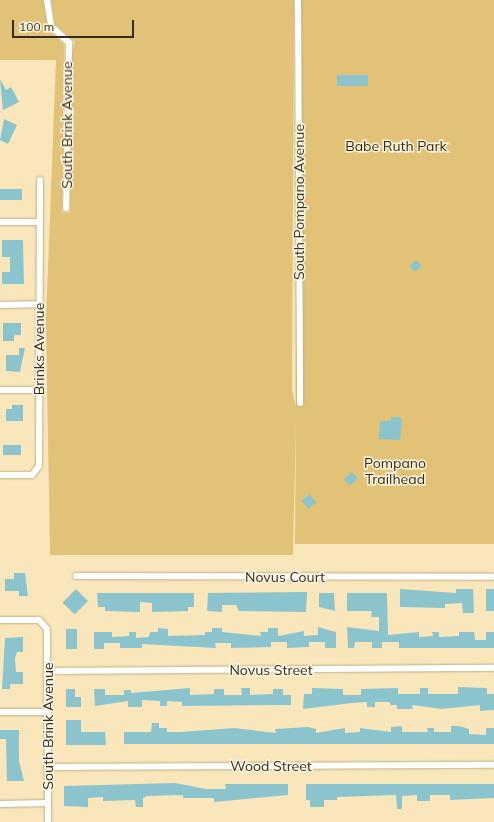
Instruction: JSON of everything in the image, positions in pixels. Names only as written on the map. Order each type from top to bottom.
[{"type":"street","name":"South Brink Avenue","points":[[47,0],[52,26],[69,43],[66,208]]},
{"type":"street","name":"South Pompano Avenue","points":[[298,0],[300,403]]},
{"type":"street","name":"South Brink Avenue","points":[[39,222],[40,180]]},
{"type":"street","points":[[0,222],[39,222]]},
{"type":"street","name":"Brinks Avenue","points":[[0,475],[34,474],[39,466],[39,222]]},
{"type":"street","points":[[0,304],[39,304]]},
{"type":"street","points":[[0,390],[38,390]]},
{"type":"street","name":"Novus Court","points":[[76,576],[494,577]]},
{"type":"street","name":"South Brink Avenue","points":[[0,620],[39,620],[48,629],[48,822]]},
{"type":"street","name":"Novus Street","points":[[48,671],[494,668]]},
{"type":"street","points":[[0,712],[48,712]]},
{"type":"street","name":"Wood Street","points":[[48,767],[494,765]]},
{"type":"street","points":[[0,804],[48,803]]},
{"type":"green space","points":[[0,0],[43,0],[48,29],[64,45],[62,212],[70,213],[71,57],[75,42],[55,24],[51,0],[294,0],[292,391],[296,407],[298,0],[494,0],[494,544],[295,544],[296,419],[293,555],[50,555],[46,320],[56,60],[0,60]]},
{"type":"building","points":[[337,75],[368,75],[368,86],[337,86]]},
{"type":"building","points":[[0,79],[6,90],[11,87],[19,102],[3,110]]},
{"type":"building","points":[[4,119],[17,125],[8,144],[0,140]]},
{"type":"building","points":[[0,189],[22,189],[22,200],[0,200]]},
{"type":"building","points":[[2,240],[23,240],[24,284],[2,284],[2,272],[10,272],[10,257],[2,257]]},
{"type":"building","points":[[416,260],[422,266],[415,272],[410,266]]},
{"type":"building","points":[[3,323],[21,323],[21,335],[14,335],[14,341],[3,341]]},
{"type":"building","points":[[19,348],[25,348],[20,372],[6,371],[6,355],[19,355]]},
{"type":"building","points":[[12,405],[23,405],[23,421],[6,421],[6,409],[12,409]]},
{"type":"building","points":[[391,417],[400,417],[402,421],[400,440],[379,439],[380,421],[391,421]]},
{"type":"building","points":[[3,445],[21,445],[21,455],[3,455]]},
{"type":"building","points":[[352,472],[358,479],[350,486],[344,479]]},
{"type":"building","points":[[309,494],[316,502],[309,509],[301,501]]},
{"type":"building","points":[[14,573],[25,573],[28,596],[19,596],[19,591],[5,591],[5,579],[14,579]]},
{"type":"building","points":[[76,589],[88,601],[75,614],[63,602]]},
{"type":"building","points":[[400,589],[456,593],[456,589],[473,589],[474,613],[463,613],[462,603],[445,604],[445,608],[400,607]]},
{"type":"building","points":[[486,589],[494,589],[494,611],[486,611]]},
{"type":"building","points":[[307,592],[306,612],[239,611],[236,605],[222,605],[222,612],[207,611],[208,593]]},
{"type":"building","points":[[97,593],[194,593],[194,607],[188,607],[188,611],[152,612],[152,603],[140,602],[140,612],[105,611],[105,607],[98,607]]},
{"type":"building","points":[[319,593],[334,593],[335,611],[319,607]]},
{"type":"building","points":[[347,593],[387,593],[388,635],[419,632],[419,637],[433,636],[432,632],[439,632],[439,637],[459,636],[459,632],[474,632],[475,640],[486,640],[486,632],[494,632],[494,648],[399,648],[399,642],[382,642],[382,648],[372,648],[372,642],[355,642],[354,648],[348,648],[347,627],[379,631],[379,617],[371,617],[372,611],[347,611]]},
{"type":"building","points":[[318,627],[336,632],[336,648],[325,648],[325,642],[309,642],[309,647],[287,648],[287,642],[271,642],[271,647],[231,648],[231,643],[215,643],[216,648],[142,644],[142,648],[120,648],[120,643],[104,643],[104,649],[94,649],[94,632],[112,632],[112,637],[129,636],[129,632],[136,632],[136,638],[149,637],[150,632],[158,632],[158,628],[168,629],[168,636],[205,635],[205,632],[212,632],[212,628],[222,628],[222,632],[261,636],[260,632],[268,632],[268,628],[278,628],[278,636],[304,631],[304,636],[318,635]]},
{"type":"building","points":[[66,629],[77,629],[77,649],[66,649]]},
{"type":"building","points":[[23,637],[23,652],[17,652],[15,658],[16,672],[23,672],[23,684],[10,684],[10,689],[2,689],[5,638]]},
{"type":"building","points":[[458,687],[487,688],[487,694],[494,694],[494,710],[480,711],[480,705],[442,709],[412,705],[413,709],[397,709],[397,705],[390,705],[390,702],[375,702],[375,707],[367,707],[367,702],[303,709],[304,694],[312,694],[312,688],[343,689],[343,695],[361,695],[361,689],[398,688],[398,694],[420,694],[420,688],[428,688],[428,694],[458,694]]},
{"type":"building","points":[[190,688],[190,695],[214,694],[214,689],[224,689],[224,695],[242,695],[241,688],[250,688],[250,695],[273,694],[273,689],[283,689],[283,695],[291,695],[291,705],[182,706],[182,702],[167,701],[167,706],[160,706],[160,701],[142,700],[142,707],[128,707],[128,701],[95,706],[94,689],[105,689],[105,695],[124,695],[124,690],[131,690],[131,693]]},
{"type":"building","points":[[66,689],[75,689],[75,697],[81,697],[81,707],[66,707]]},
{"type":"building","points":[[66,720],[81,720],[81,732],[105,732],[106,745],[66,745]]},
{"type":"building","points":[[152,723],[159,723],[159,728],[167,728],[167,732],[234,728],[276,733],[275,729],[308,727],[316,729],[316,733],[345,728],[345,733],[360,732],[360,728],[391,732],[391,727],[402,726],[402,732],[428,732],[427,728],[434,728],[434,732],[451,732],[451,726],[459,726],[469,729],[469,734],[486,735],[486,728],[494,728],[494,744],[124,744],[124,732],[151,732]]},
{"type":"building","points":[[0,730],[19,730],[19,761],[24,781],[7,781],[6,739],[0,739]]},
{"type":"building","points":[[175,783],[206,789],[226,789],[225,784],[288,784],[288,795],[214,802],[214,798],[183,798],[183,795],[147,796],[143,798],[143,807],[136,807],[135,800],[103,801],[103,797],[88,798],[88,807],[64,806],[64,786]]},
{"type":"building","points":[[306,784],[494,784],[494,798],[450,800],[450,795],[430,795],[430,801],[417,801],[417,795],[402,796],[402,809],[397,809],[396,795],[337,797],[337,800],[324,800],[324,807],[310,807],[310,800],[306,800]]},
{"type":"park label","name":"Babe Ruth Park","points":[[396,146]]},
{"type":"park label","name":"Pompano Trailhead","points":[[395,472]]}]
